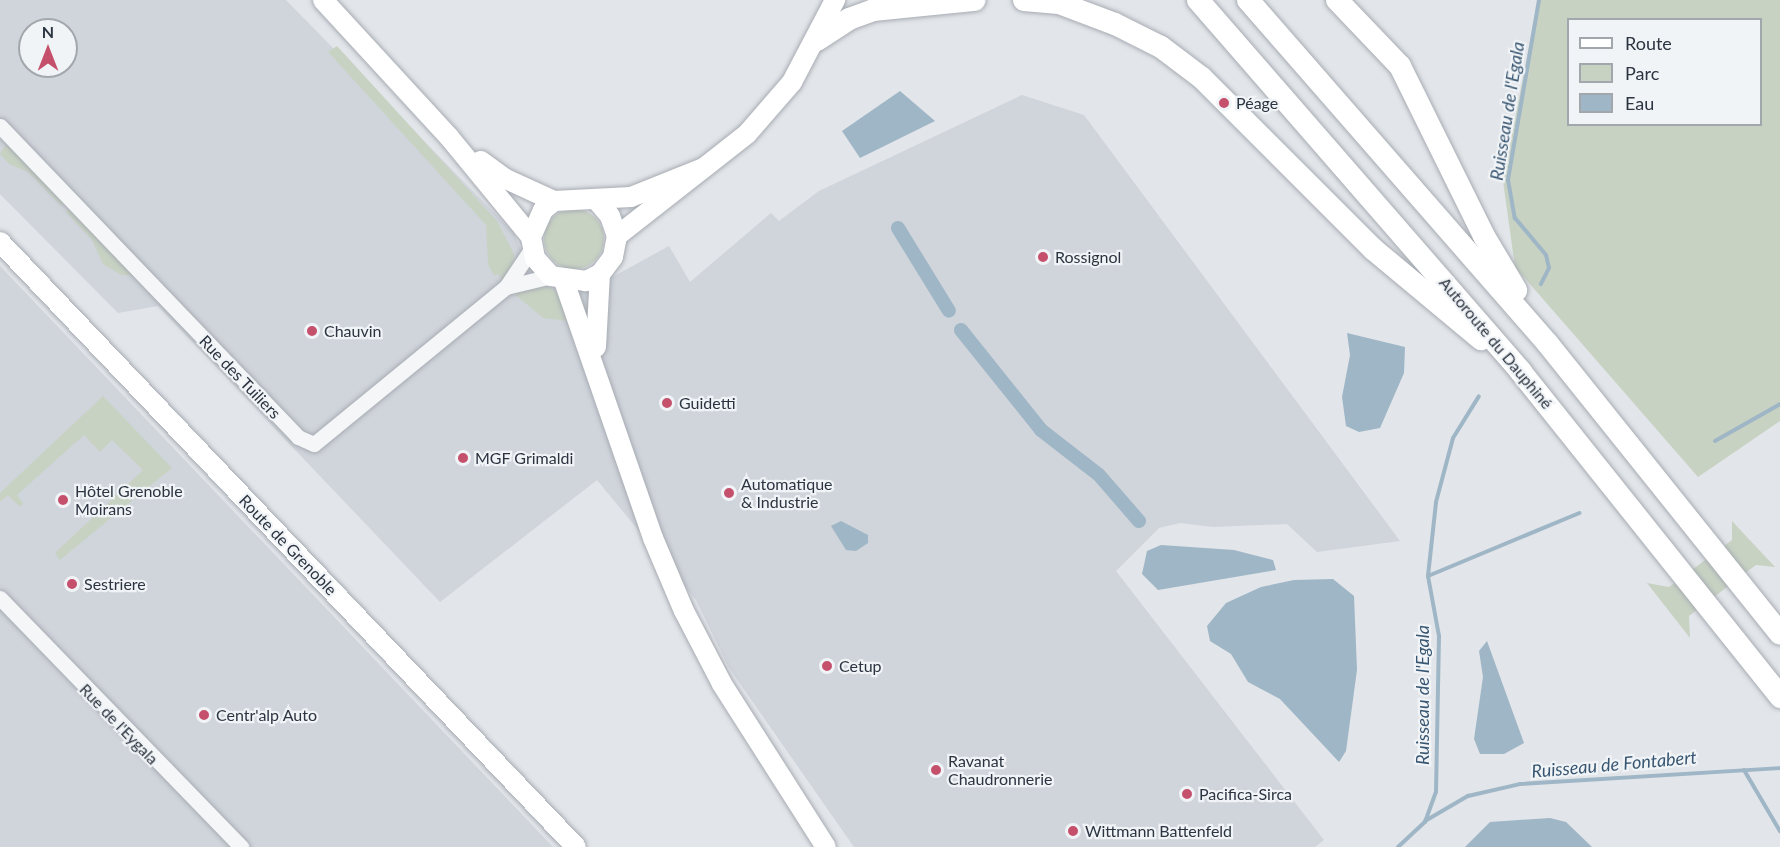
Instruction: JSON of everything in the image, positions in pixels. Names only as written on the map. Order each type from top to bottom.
[{"type":"highway","points":[[817,40],[849,19],[865,5],[975,0]]},
{"type":"highway","points":[[1024,0],[1059,3],[1115,24],[1161,47],[1202,78],[1373,249],[1521,372]]},
{"type":"highway","name":"Autoroute du Dauphiné","points":[[1198,0],[1521,372],[1780,697]]},
{"type":"highway","points":[[1248,0],[1548,344],[1780,634]]},
{"type":"highway","points":[[1338,0],[1400,66],[1484,236],[1548,344]]},
{"type":"main road","points":[[323,0],[449,137],[558,279],[596,362],[611,423],[684,611],[722,684],[826,847]]},
{"type":"main road","points":[[531,242],[534,222],[554,201],[578,196],[598,201],[631,197],[703,168],[747,134],[792,82],[817,40],[835,0]]},
{"type":"main road","points":[[449,137],[506,179],[554,201]]},
{"type":"main road","points":[[617,236],[640,214],[696,178],[703,168]]},
{"type":"main road","points":[[558,279],[586,281],[600,274],[613,257],[617,236],[610,216],[598,201]]},
{"type":"main road","name":"Route de Grenoble","points":[[0,242],[576,847]]},
{"type":"main road","points":[[596,362],[600,274]]},
{"type":"street","name":"Rue des Tuiliers","points":[[0,126],[298,437],[314,444],[506,288],[531,242]]},
{"type":"street","name":"Rue des Tuiliers","points":[[506,288],[558,279]]},
{"type":"street","name":"Rue de l'Eygala","points":[[0,598],[240,847]]},
{"type":"shaded area","points":[[0,0],[286,0],[514,233],[522,253],[545,281],[563,290],[582,289],[616,275],[669,246],[690,282],[771,213],[779,221],[819,191],[1022,95],[1084,115],[1400,541],[1317,552],[1287,524],[1213,527],[1180,523],[1159,528],[1116,571],[1324,840],[1315,847],[854,847],[729,668],[696,600],[597,480],[440,602],[158,306],[118,313],[0,194]]},
{"type":"shaded area","points":[[0,266],[553,847],[0,847]]},
{"type":"green space","points":[[1538,0],[1780,0],[1780,421],[1698,477],[1515,267],[1503,181]]},
{"type":"green space","points":[[337,46],[497,221],[514,254],[513,269],[503,280],[498,274],[494,276],[488,264],[486,225],[328,52]]},
{"type":"green space","points":[[6,144],[64,203],[61,206],[28,172],[9,164],[0,154]]},
{"type":"green space","points":[[70,209],[133,275],[121,275],[103,264],[92,240],[66,212]]},
{"type":"green space","points":[[574,209],[591,214],[599,222],[604,239],[599,256],[591,264],[574,269],[557,264],[549,256],[544,239],[549,222],[557,214]]},
{"type":"green space","points":[[545,285],[568,299],[577,322],[543,318],[512,292]]},
{"type":"green space","points":[[103,396],[172,468],[60,560],[55,553],[143,470],[112,440],[100,452],[84,435],[17,495],[23,503],[20,507],[8,495],[0,502],[0,493]]},
{"type":"green space","points":[[1732,521],[1775,567],[1756,565],[1689,616],[1690,638],[1647,583],[1669,587],[1732,540]]},
{"type":"water","points":[[900,91],[935,121],[860,158],[842,131]]},
{"type":"water","points":[[1347,333],[1405,347],[1404,373],[1380,428],[1359,432],[1346,426],[1342,397],[1350,355]]},
{"type":"water","points":[[841,521],[868,535],[868,543],[856,551],[846,550],[831,526]]},
{"type":"water","points":[[1161,545],[1234,550],[1273,560],[1276,570],[1158,590],[1142,574],[1147,551]]},
{"type":"water","points":[[1333,579],[1354,596],[1357,670],[1346,751],[1339,762],[1280,699],[1248,682],[1231,654],[1210,641],[1207,626],[1226,603],[1261,587],[1294,580]]},
{"type":"water","points":[[1487,641],[1524,743],[1504,754],[1480,754],[1474,739],[1483,677],[1479,651]]},
{"type":"water","points":[[1550,818],[1566,822],[1592,847],[1465,847],[1490,822]]},
{"type":"waterway","name":"Ruisseau de l'Egala","points":[[1539,0],[1508,180],[1515,218],[1546,255],[1549,268],[1541,284]]},
{"type":"waterway","points":[[898,228],[949,311]]},
{"type":"waterway","points":[[961,330],[1041,430],[1099,475],[1139,521]]},
{"type":"waterway","name":"Ruisseau de l'Egala","points":[[1398,847],[1425,822],[1436,792],[1439,636],[1428,576],[1436,502],[1453,438],[1479,396]]},
{"type":"waterway","points":[[1715,441],[1780,404]]},
{"type":"waterway","points":[[1428,576],[1579,513]]},
{"type":"waterway","name":"Ruisseau de Fontabert","points":[[1425,821],[1468,796],[1520,784],[1780,768]]},
{"type":"waterway","name":"Ruisseau de Fontabert","points":[[1744,770],[1780,831]]},
{"type":"place","name":"Péage","points":[[1224,103]]},
{"type":"place","name":"Rossignol","points":[[1043,257]]},
{"type":"place","name":"Chauvin","points":[[312,331]]},
{"type":"place","name":"Guidetti","points":[[667,403]]},
{"type":"place","name":"MGF Grimaldi","points":[[463,458]]},
{"type":"place","name":"Automatique & Industrie","points":[[729,493]]},
{"type":"place","name":"Hôtel Grenoble Moirans","points":[[63,500]]},
{"type":"place","name":"Sestriere","points":[[72,584]]},
{"type":"place","name":"Cetup","points":[[827,666]]},
{"type":"place","name":"Centr'alp Auto","points":[[204,715]]},
{"type":"place","name":"Ravanat Chaudronnerie","points":[[936,770]]},
{"type":"place","name":"Pacifica-Sirca","points":[[1187,794]]},
{"type":"place","name":"Wittmann Battenfeld","points":[[1073,831]]}]
